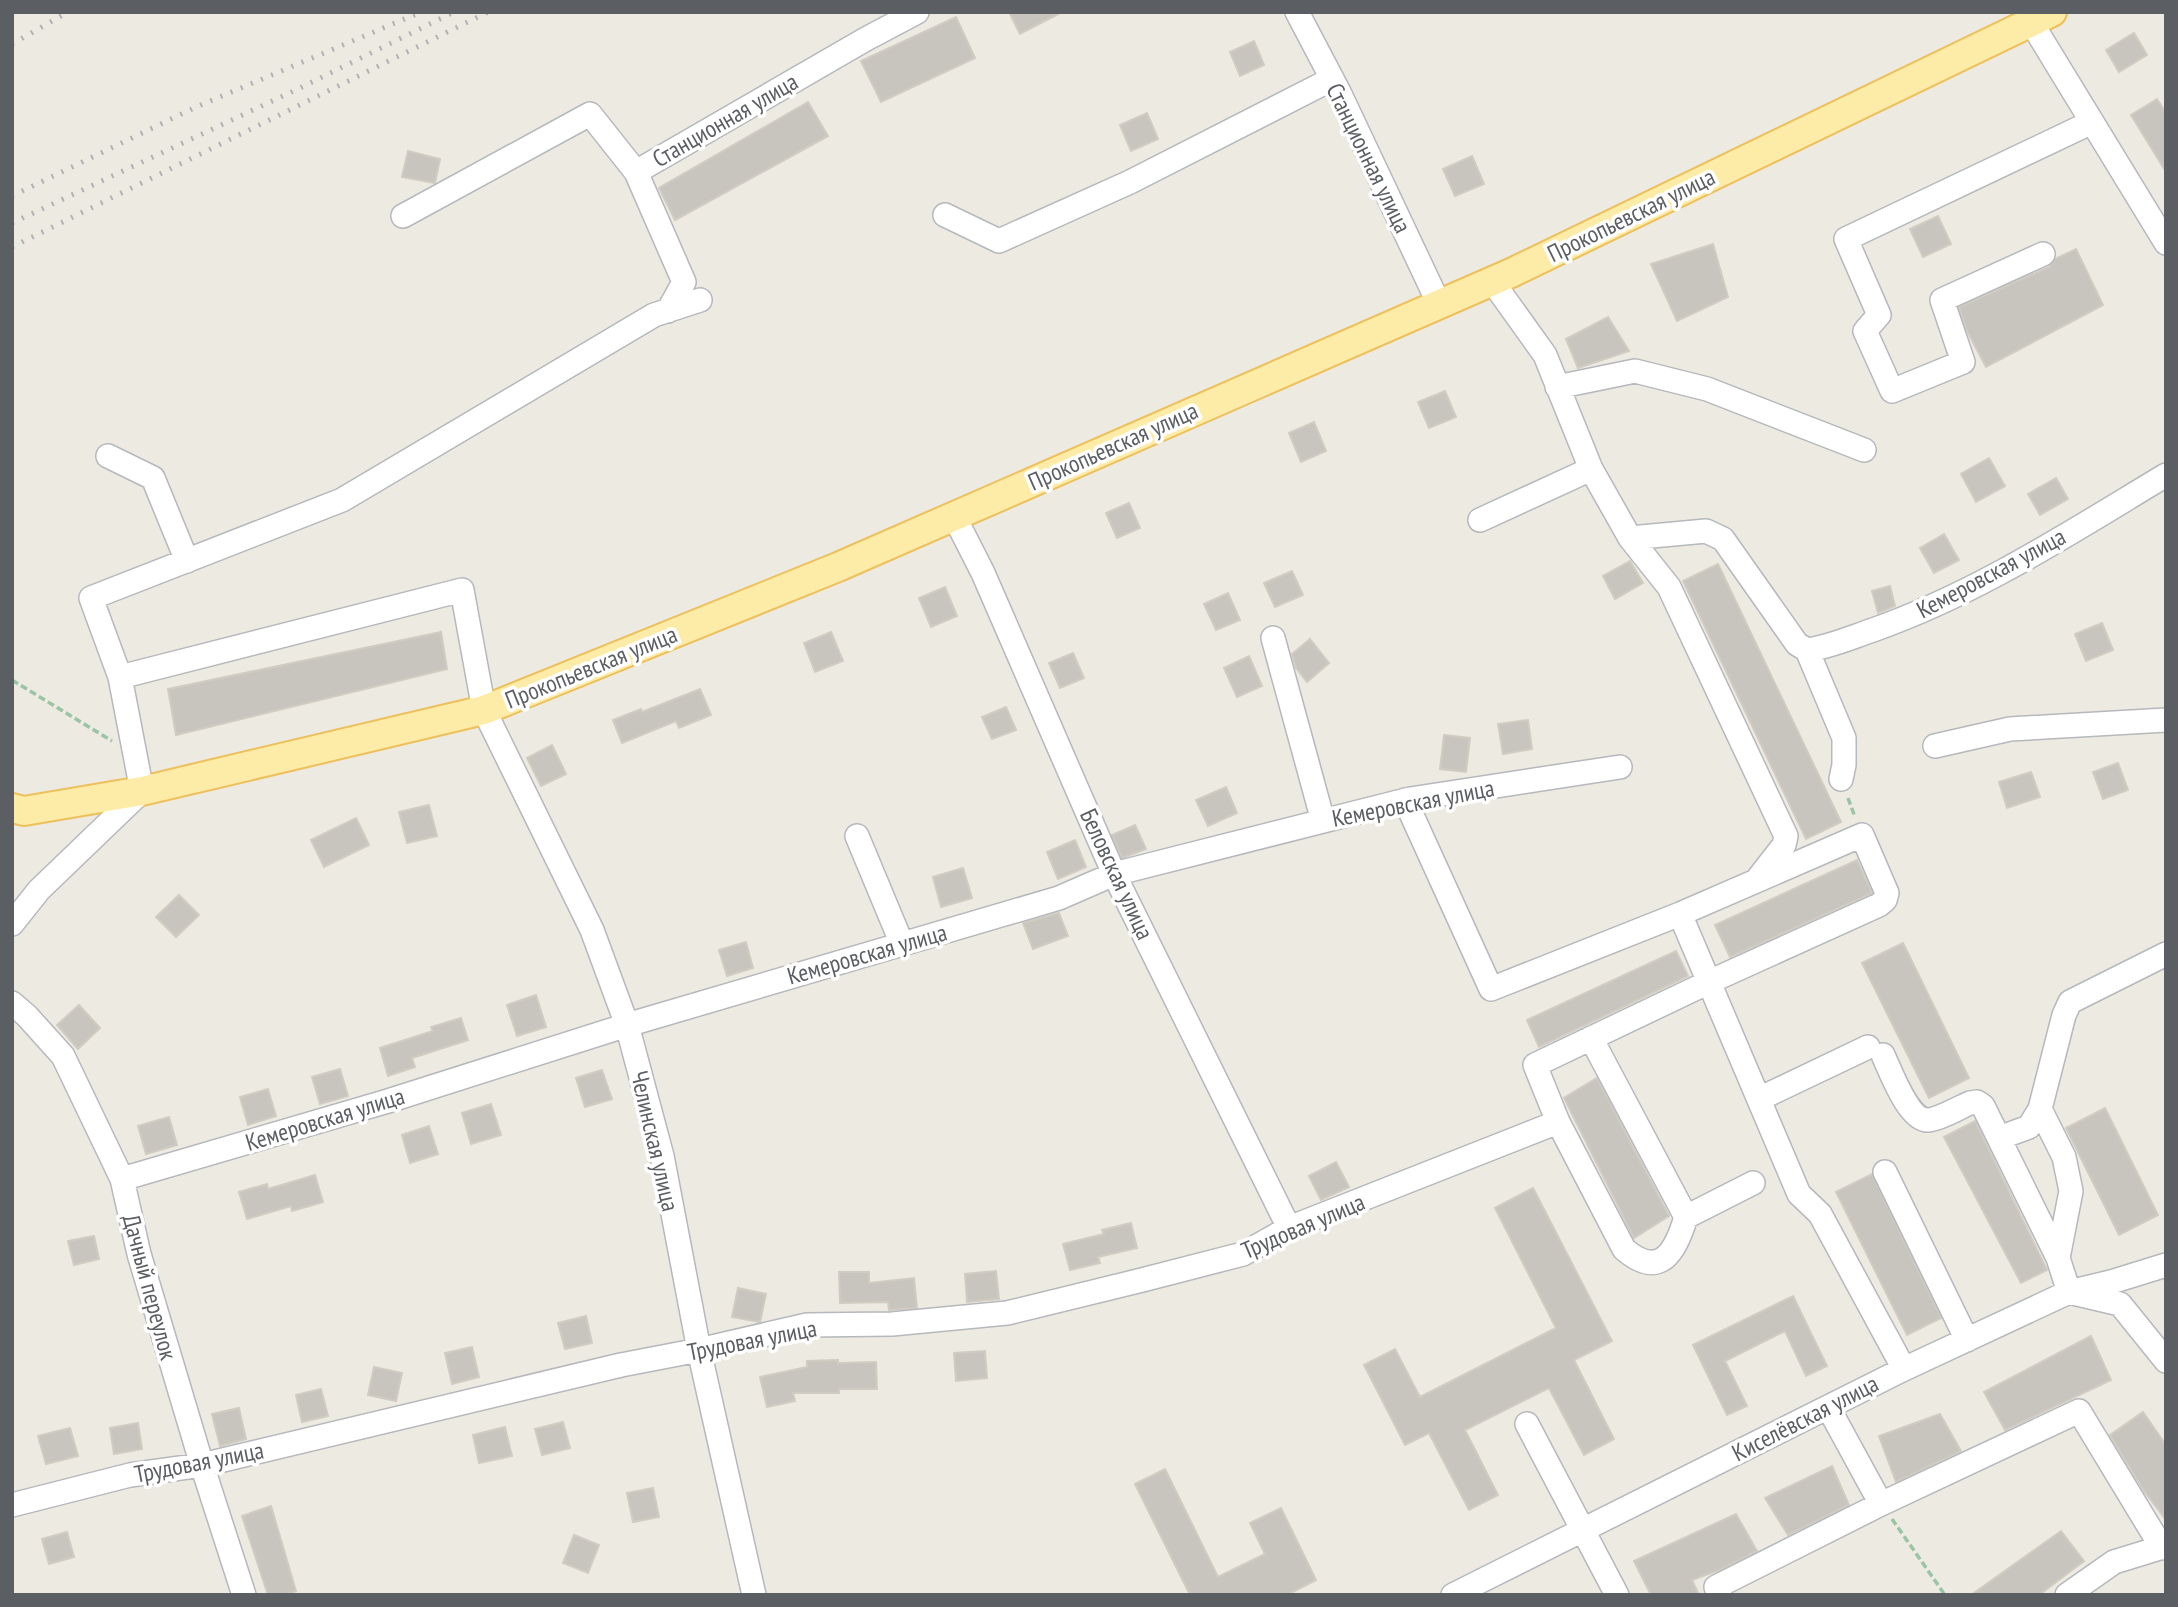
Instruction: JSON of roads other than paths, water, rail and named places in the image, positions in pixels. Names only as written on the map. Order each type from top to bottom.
[{"type":"main road","name":"Прокопьевская улица","points":[[12,808],[24,811],[142,791],[484,710],[825,572],[1492,281],[2042,17]]},
{"type":"street","name":"Станционная улица","points":[[403,216],[590,114],[636,172],[917,12]]},
{"type":"street","name":"Станционная улица","points":[[1297,12],[1332,79],[1439,304]]},
{"type":"street","points":[[2042,17],[2092,122],[2166,243]]},
{"type":"street","points":[[945,215],[999,241],[1130,182],[1332,79]]},
{"type":"street","points":[[2043,254],[1942,300],[1963,362],[1892,391],[1865,331],[1879,315],[1846,239],[2092,122]]},
{"type":"street","points":[[636,172],[684,282],[668,310]]},
{"type":"street","points":[[1492,281],[1545,355],[1591,468],[1630,538],[1669,587],[1787,836],[1784,845],[1754,883]]},
{"type":"street","points":[[12,924],[39,890],[142,791],[120,677],[92,598],[342,500],[654,315],[700,300]]},
{"type":"street","points":[[1558,387],[1635,371],[1707,389],[1864,450]]},
{"type":"street","points":[[108,456],[153,478],[187,561]]},
{"type":"street","points":[[1480,520],[1591,468]]},
{"type":"street","name":"Кемеровская улица","points":[[1807,650],[1822,648],[1902,620],[2005,571],[2166,475]]},
{"type":"street","name":"Беловская улица","points":[[954,516],[983,573],[1114,874],[1289,1228]]},
{"type":"street","points":[[1630,538],[1706,531],[1723,538],[1797,645],[1807,650],[1844,738],[1841,779]]},
{"type":"street","name":"Челинская улица","points":[[120,677],[462,590],[484,710],[592,930],[627,1025],[662,1156],[699,1350],[754,1595]]},
{"type":"street","points":[[1273,638],[1323,821]]},
{"type":"street","points":[[1935,746],[2010,729],[2166,720]]},
{"type":"street","name":"Кемеровская улица","points":[[122,1179],[388,1101],[627,1025],[1059,898],[1114,874],[1405,800],[1620,767]]},
{"type":"street","points":[[1405,800],[1491,989],[1680,914],[1862,835],[1888,893],[1879,905],[1535,1065],[1558,1122],[1624,1249],[1633,1257],[1653,1262],[1669,1255],[1678,1242],[1686,1217],[1754,1183]]},
{"type":"street","points":[[857,836],[902,944]]},
{"type":"street","points":[[1680,914],[1799,1194],[1820,1214],[1904,1369]]},
{"type":"street","points":[[1999,1138],[2029,1127],[2040,1109],[2064,1015],[2070,1002],[2166,954]]},
{"type":"street","name":"Дачный переулок","points":[[12,1003],[63,1056],[122,1179],[139,1254],[244,1595]]},
{"type":"street","points":[[1591,1038],[1686,1217]]},
{"type":"street","points":[[1759,1099],[1876,1051],[1909,1108],[1922,1119],[1930,1120],[1977,1102],[1983,1106],[2058,1258],[2069,1292],[2120,1304],[2166,1360]]},
{"type":"street","points":[[2040,1109],[2064,1157],[2071,1191],[2058,1258]]},
{"type":"street","name":"Трудовая улица","points":[[12,1505],[130,1475],[202,1465],[621,1365],[807,1325],[892,1324],[1007,1313],[1243,1254],[1289,1228],[1558,1122]]},
{"type":"street","points":[[1885,1172],[1967,1340]]},
{"type":"street","name":"Киселёвская улица","points":[[1454,1595],[1904,1369],[2069,1292],[2166,1265]]},
{"type":"street","points":[[1828,1407],[1881,1504]]},
{"type":"street","points":[[1720,1595],[1716,1587],[1881,1504],[2079,1411],[2164,1547],[2114,1562],[2067,1595]]},
{"type":"street","points":[[1527,1424],[1617,1595]]},
{"type":"railway","points":[[12,44],[68,12]]},
{"type":"railway","points":[[12,196],[196,107],[421,12]]},
{"type":"railway","points":[[12,223],[300,88],[454,12]]},
{"type":"railway","points":[[12,247],[488,12]]}]
